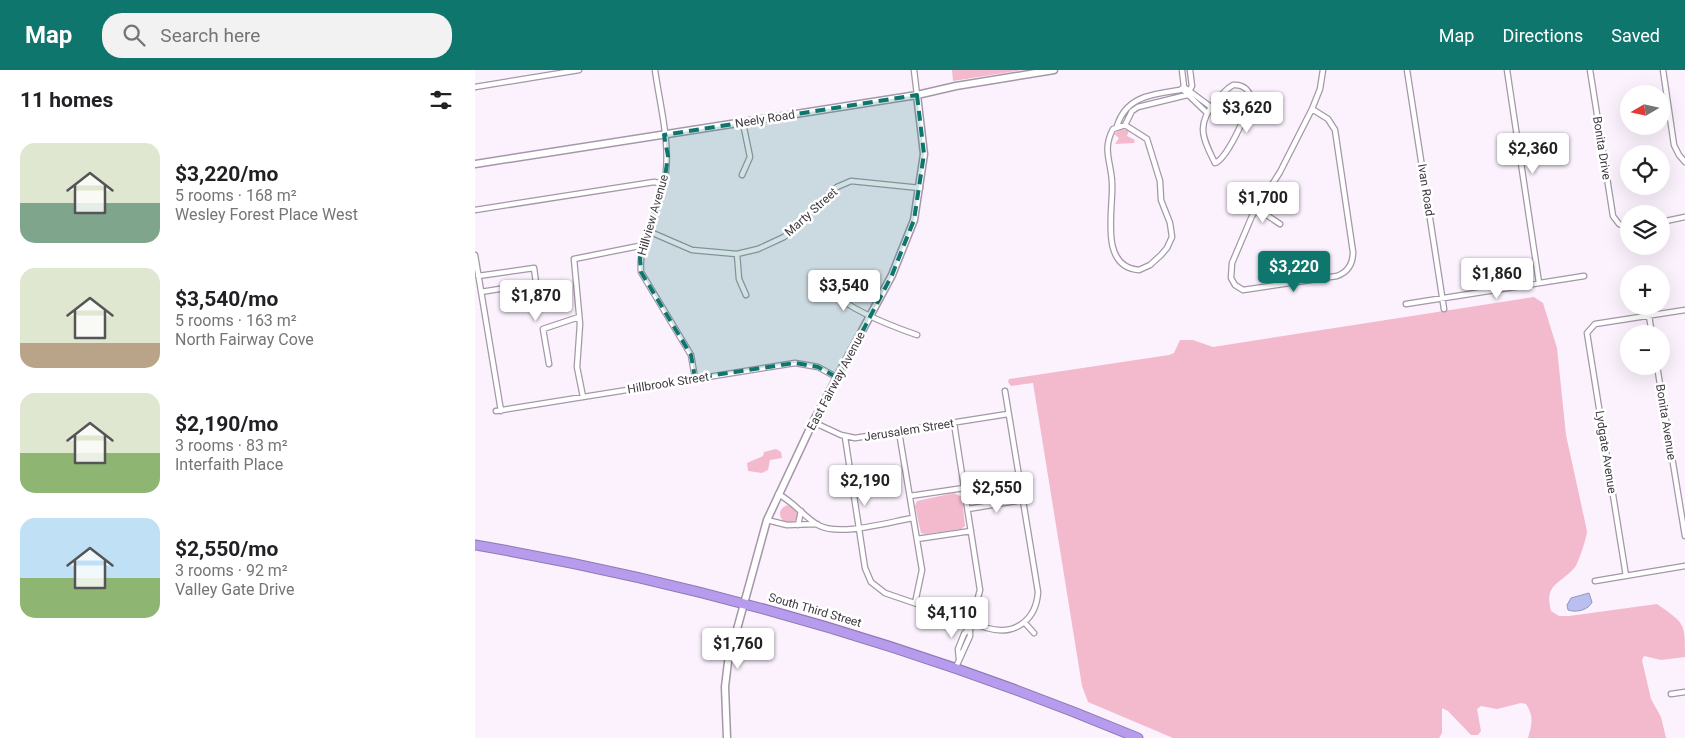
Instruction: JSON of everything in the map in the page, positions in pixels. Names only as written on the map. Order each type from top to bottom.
[{"type":"highway","name":"South Third Street","points":[[475,545],[560,560],[745,603],[957,663],[1138,738]]},
{"type":"street","points":[[475,87],[579,70]]},
{"type":"street","name":"Hillview Avenue","points":[[655,70],[668,156],[664,184],[640,258],[641,272],[691,355],[695,378]]},
{"type":"street","name":"East Fairway Avenue","points":[[727,738],[725,687],[730,655],[767,520],[813,422],[892,275],[914,220],[920,188],[923,136],[914,70]]},
{"type":"street","name":"Neely Road","points":[[475,164],[743,123],[1054,70]]},
{"type":"street","points":[[1183,70],[1183,88],[1187,95],[1206,112]]},
{"type":"street","points":[[1312,110],[1329,119],[1335,130],[1353,252],[1352,263],[1347,271],[1333,277],[1248,290],[1238,287],[1232,280],[1230,270],[1256,208],[1280,172],[1312,110],[1320,89],[1323,70]]},
{"type":"street","name":"Ivan Road","points":[[1407,70],[1444,309]]},
{"type":"street","points":[[1507,70],[1539,283]]},
{"type":"street","name":"Bonita Drive","points":[[1590,70],[1612,213],[1620,224]]},
{"type":"street","points":[[1663,70],[1675,145],[1679,156],[1685,162]]},
{"type":"street","points":[[1125,125],[1135,108],[1187,95],[1191,90],[1190,73],[1183,76]]},
{"type":"street","points":[[1233,85],[1241,85],[1250,92],[1250,104],[1242,122],[1229,148],[1217,163],[1203,132],[1202,122],[1206,112],[1233,85]]},
{"type":"street","points":[[1117,126],[1125,125],[1147,139],[1160,181],[1163,208],[1172,232],[1167,248],[1150,265],[1142,270],[1133,269],[1120,262],[1115,254],[1110,214],[1112,180],[1106,145],[1113,129],[1117,126],[1129,105],[1162,93],[1183,88],[1191,90],[1211,107]]},
{"type":"street","points":[[1162,93],[1163,100]]},
{"type":"street","points":[[742,175],[749,157],[743,123]]},
{"type":"street","name":"Marty Street","points":[[648,231],[692,250],[737,254],[758,249],[784,237],[837,187],[851,181],[920,188]]},
{"type":"street","points":[[475,210],[654,182],[664,184]]},
{"type":"street","points":[[1256,208],[1280,224]]},
{"type":"street","points":[[1670,220],[1685,217]]},
{"type":"street","points":[[583,397],[577,366],[579,317],[574,259],[644,245]]},
{"type":"street","points":[[737,254],[739,280],[746,294]]},
{"type":"street","points":[[475,256],[478,276],[481,292],[537,283],[534,268],[478,276]]},
{"type":"street","points":[[1406,304],[1584,276]]},
{"type":"street","points":[[830,291],[837,298],[917,335]]},
{"type":"street","name":"Hillbrook Street","points":[[481,292],[498,411],[795,363],[818,367],[838,378]]},
{"type":"street","points":[[1650,325],[1649,316],[1685,310]]},
{"type":"street","name":"Lydgate Avenue","points":[[1626,576],[1587,340],[1589,329],[1595,324],[1649,316]]},
{"type":"street","points":[[549,364],[543,329],[579,317]]},
{"type":"street","name":"Bonita Avenue","points":[[1658,375],[1685,536]]},
{"type":"street","points":[[845,437],[865,568],[871,582],[885,593],[971,625],[1000,631],[1016,628],[1025,623],[1035,606],[1038,592],[1005,391]]},
{"type":"street","name":"Jerusalem Street","points":[[813,422],[845,437],[858,438],[1008,414]]},
{"type":"street","points":[[954,422],[980,590],[971,625],[963,634],[958,649],[957,663]]},
{"type":"street","points":[[899,432],[922,573],[915,603]]},
{"type":"street","points":[[910,496],[964,488]]},
{"type":"street","points":[[778,494],[792,502],[817,524]]},
{"type":"street","points":[[968,509],[1022,500]]},
{"type":"street","points":[[798,525],[801,511]]},
{"type":"street","points":[[767,520],[782,525],[817,524],[836,530],[913,518]]},
{"type":"street","points":[[917,539],[971,531]]},
{"type":"street","points":[[1595,581],[1685,566]]},
{"type":"street","points":[[1025,623],[1034,633]]},
{"type":"street","points":[[1671,694],[1685,692]]},
{"type":"highlighted area","points":[[917,95],[924,154],[914,220],[892,275],[838,378],[818,367],[795,363],[695,378],[691,355],[641,272],[640,258],[664,184],[668,156],[664,135]]},
{"type":"shaded area","points":[[952,70],[1022,70],[953,81]]},
{"type":"shaded area","points":[[1121,129],[1129,130],[1127,136],[1135,140],[1134,143],[1115,144],[1119,138],[1114,134]]},
{"type":"shaded area","points":[[1534,297],[1543,303],[1557,348],[1566,435],[1587,531],[1575,567],[1552,590],[1549,602],[1551,611],[1559,616],[1569,616],[1657,604],[1678,620],[1684,630],[1685,657],[1661,660],[1644,656],[1642,660],[1651,699],[1661,717],[1666,738],[1528,738],[1531,716],[1526,704],[1521,703],[1497,709],[1481,706],[1477,709],[1481,731],[1478,735],[1471,735],[1448,711],[1442,708],[1442,733],[1439,738],[1173,738],[1088,702],[1082,686],[1033,383],[1011,386],[1008,382],[1009,379],[1169,355],[1174,353],[1180,340],[1193,340],[1213,347]]},
{"type":"shaded area","points":[[776,449],[781,452],[782,458],[770,460],[768,470],[762,473],[748,471],[747,463],[763,456],[764,452]]},
{"type":"shaded area","points":[[954,493],[962,497],[965,526],[961,529],[921,533],[915,506],[917,501]]},
{"type":"shaded area","points":[[789,505],[795,508],[798,514],[795,520],[789,523],[783,520],[780,514],[783,508]]},
{"type":"water","points":[[1589,593],[1592,602],[1588,607],[1578,611],[1568,610],[1567,605],[1571,598]]}]
